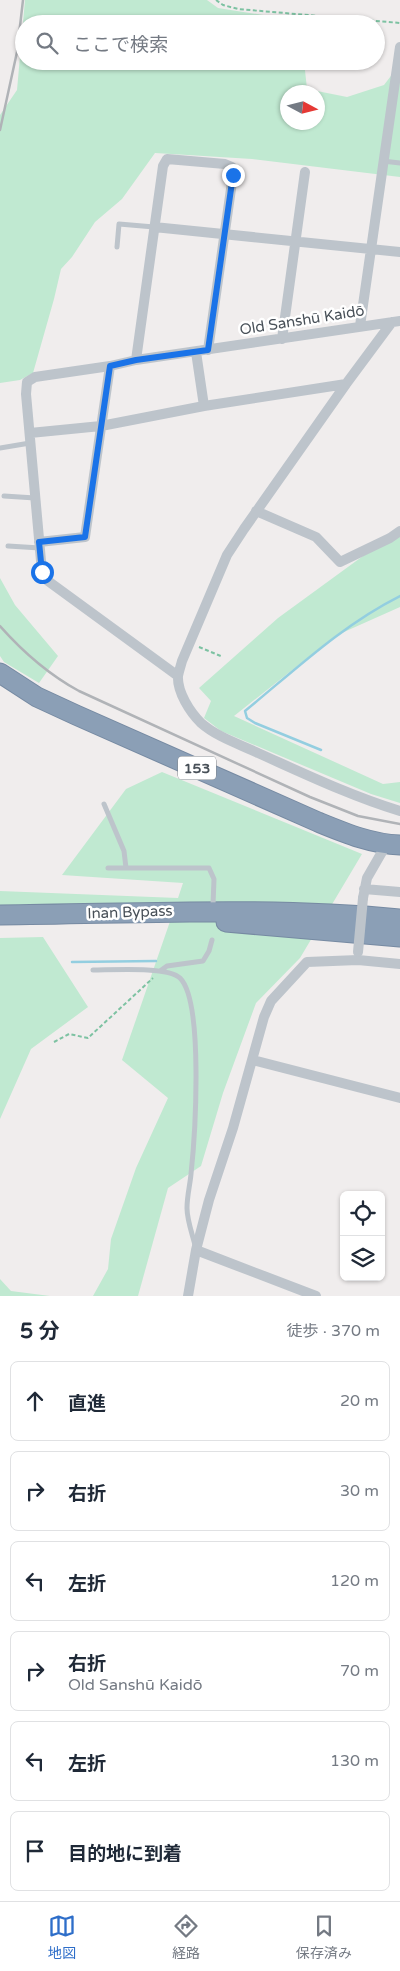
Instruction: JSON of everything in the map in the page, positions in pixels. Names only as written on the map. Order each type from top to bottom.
[{"type":"highway","name":"153","points":[[0,673],[37,697],[318,822],[351,835],[393,845]]},
{"type":"highway","name":"Inan Bypass","points":[[0,915],[173,910],[351,914],[400,919]]},
{"type":"highway","name":"Inan Bypass","points":[[70,914],[249,924],[400,937]]},
{"type":"street","points":[[360,326],[400,47]]},
{"type":"street","points":[[136,360],[163,166],[167,160],[225,164],[232,167],[233,175],[208,350]]},
{"type":"street","points":[[282,339],[297,242],[305,172]]},
{"type":"street","points":[[154,227],[400,252]]},
{"type":"street","points":[[396,321],[346,384],[227,555],[182,661],[178,676],[191,711],[201,723],[215,733],[293,769],[400,811]]},
{"type":"street","name":"Old Sanshū Kaidō","points":[[30,438],[26,387],[31,378],[110,366],[136,360],[396,321]]},
{"type":"street","points":[[196,352],[204,406]]},
{"type":"street","points":[[39,545],[85,537],[110,366]]},
{"type":"street","points":[[178,676],[48,580],[42,572],[30,438],[204,406],[346,384]]},
{"type":"street","points":[[256,511],[316,538],[340,562],[390,538],[400,530]]},
{"type":"street","points":[[358,956],[367,878],[393,845]]},
{"type":"street","points":[[364,893],[400,892]]},
{"type":"street","points":[[188,1296],[196,1250],[209,1200],[253,1060],[264,1017],[271,1001],[307,962],[358,956],[400,964]]},
{"type":"street","points":[[253,1060],[400,1098]]},
{"type":"street","points":[[196,1250],[316,1296]]},
{"type":"lane","points":[[383,161],[400,163]]},
{"type":"lane","points":[[117,247],[119,224],[154,227]]},
{"type":"lane","points":[[0,448],[30,438]]},
{"type":"lane","points":[[4,496],[35,498]]},
{"type":"lane","points":[[8,546],[39,545]]},
{"type":"lane","points":[[104,804],[124,850],[126,868]]},
{"type":"lane","points":[[108,868],[209,868],[214,879],[213,905]]},
{"type":"lane","points":[[160,972],[166,966],[203,961],[209,951],[212,940]]},
{"type":"lane","points":[[93,970],[147,970],[160,972],[179,977],[186,987],[192,1013],[197,1066],[192,1173],[187,1207],[196,1250]]},
{"type":"path","points":[[216,0],[223,5],[238,9],[307,15]]},
{"type":"path","points":[[385,22],[400,23]]},
{"type":"path","points":[[190,644],[223,657]]},
{"type":"path","points":[[54,1042],[69,1034],[88,1038],[160,972]]},
{"type":"green space","points":[[25,0],[207,0],[218,8],[263,15],[24,15]]},
{"type":"green space","points":[[400,64],[400,177],[252,159],[155,153],[122,199],[95,222],[72,257],[61,269],[33,373],[20,380],[0,383],[0,115],[17,90],[19,70],[305,70],[307,85],[280,85],[280,130],[325,130],[325,93],[347,97],[384,85]]},
{"type":"green space","points":[[400,529],[400,607],[335,636],[234,716],[383,784],[400,782],[400,803],[371,794],[221,731],[204,718],[211,701],[199,688],[278,618]]},
{"type":"green space","points":[[0,578],[15,605],[58,656],[39,683],[4,662],[0,656]]},
{"type":"green space","points":[[162,772],[362,854],[300,958],[256,1003],[223,1093],[201,1166],[168,1188],[138,1296],[93,1296],[108,1269],[111,1239],[136,1168],[168,1098],[122,1060],[175,907],[0,908],[0,891],[178,898],[183,883],[62,875],[126,789]]},
{"type":"green space","points":[[43,937],[88,1007],[31,1049],[0,1119],[0,938]]},
{"type":"green space","points":[[0,1279],[11,1291],[50,1296],[0,1296]]},
{"type":"waterway","points":[[321,750],[255,723],[247,718],[245,711],[339,634],[358,620],[400,596]]},
{"type":"waterway","points":[[72,962],[156,961]]},
{"type":"railway","points":[[21,15],[23,0]]},
{"type":"railway","points":[[0,130],[15,61]]},
{"type":"railway","points":[[0,626],[36,662],[79,691],[310,797],[358,816],[400,824]]},
{"type":"route","points":[[42,572],[39,542],[85,537],[110,366],[136,360],[208,350],[233,175]]}]
